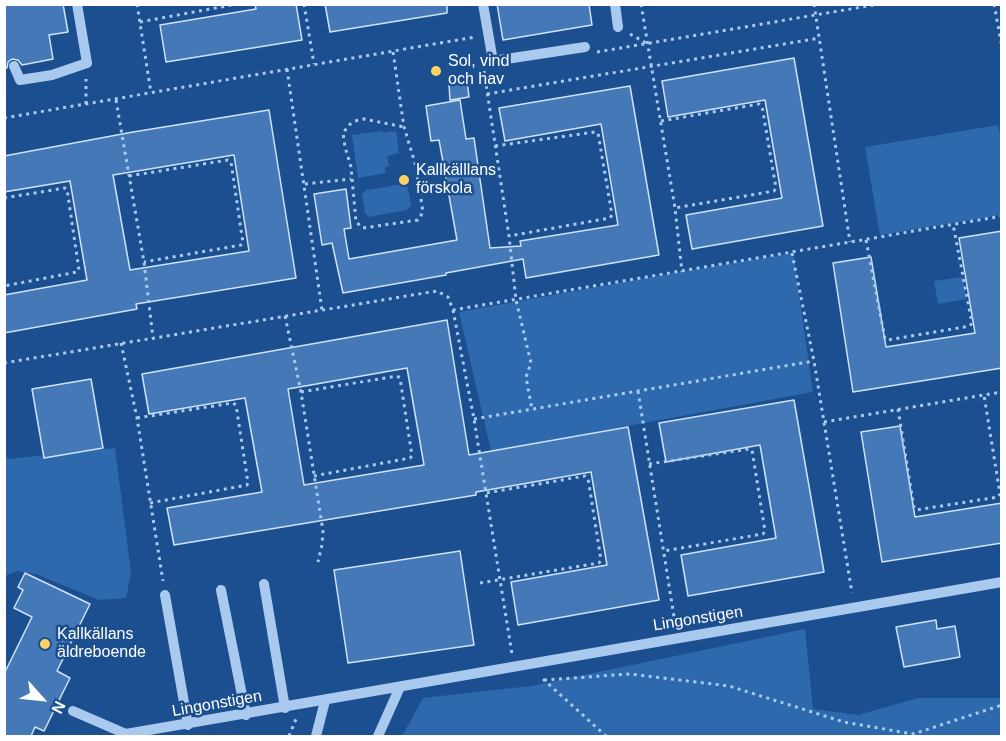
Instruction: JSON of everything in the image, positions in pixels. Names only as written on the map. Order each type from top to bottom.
[{"type":"street","points":[[14,66],[20,80],[52,75],[87,63],[77,4]]},
{"type":"street","points":[[483,4],[494,60],[585,48]]},
{"type":"street","points":[[615,4],[618,27]]},
{"type":"street","name":"Lingonstigen","points":[[73,711],[126,734],[1002,582]]},
{"type":"street","points":[[264,584],[291,707]]},
{"type":"street","points":[[221,590],[246,715]]},
{"type":"street","points":[[165,595],[188,725]]},
{"type":"street","points":[[378,736],[400,687]]},
{"type":"street","points":[[316,736],[325,701]]},
{"type":"path","points":[[137,4],[152,93]]},
{"type":"path","points":[[140,22],[237,4]]},
{"type":"path","points":[[304,4],[314,64]]},
{"type":"path","points":[[641,4],[675,208],[682,272]]},
{"type":"path","points":[[814,4],[850,242]]},
{"type":"path","points":[[585,48],[599,52],[880,4]]},
{"type":"path","points":[[994,4],[1002,47]]},
{"type":"path","points":[[618,27],[648,44]]},
{"type":"path","points":[[4,118],[488,34]]},
{"type":"path","points":[[487,94],[820,38]]},
{"type":"path","points":[[393,52],[404,127],[415,163],[423,212],[417,220],[363,228],[356,222],[351,167],[343,133],[349,125],[364,119],[404,127]]},
{"type":"path","points":[[86,104],[87,63]]},
{"type":"path","points":[[287,69],[321,309]]},
{"type":"path","points":[[484,71],[509,236],[516,300],[531,363],[526,377],[532,410]]},
{"type":"path","points":[[116,100],[144,262],[153,338]]},
{"type":"path","points":[[661,121],[759,104],[762,106],[776,188],[675,208]]},
{"type":"path","points":[[495,146],[595,132],[598,134],[612,215],[610,218],[509,236]]},
{"type":"path","points":[[129,176],[228,160],[231,162],[243,243],[144,262]]},
{"type":"path","points":[[305,184],[351,179]]},
{"type":"path","points":[[4,198],[67,189],[79,270],[4,286]]},
{"type":"path","points":[[453,310],[1002,216]]},
{"type":"path","points":[[866,240],[885,339],[970,326],[972,323],[953,224]]},
{"type":"path","points":[[792,252],[814,361],[853,597]]},
{"type":"path","points":[[4,363],[321,309],[437,291],[445,294],[453,310],[474,419],[512,656]]},
{"type":"path","points":[[285,316],[301,392],[323,531],[318,562]]},
{"type":"path","points":[[122,343],[137,418],[165,595]]},
{"type":"path","points":[[474,419],[814,361]]},
{"type":"path","points":[[301,392],[397,376],[400,378],[407,422],[412,456],[410,458],[314,476]]},
{"type":"path","points":[[638,391],[676,627]]},
{"type":"path","points":[[824,422],[1002,392]]},
{"type":"path","points":[[898,409],[916,510],[998,497],[1000,494],[984,394]]},
{"type":"path","points":[[137,418],[233,403],[236,405],[248,483],[150,503]]},
{"type":"path","points":[[649,465],[752,450],[765,531],[763,534],[663,551]]},
{"type":"path","points":[[480,583],[599,563],[601,560],[588,478],[585,476],[486,493]]},
{"type":"path","points":[[504,657],[512,656],[525,663],[606,736]]},
{"type":"path","points":[[544,680],[630,674],[729,686],[844,722],[913,734],[1002,705]]},
{"type":"path","points":[[290,736],[297,715],[291,707]]},
{"type":"shaded area","points":[[998,125],[1002,144],[1001,215],[880,235],[865,147]]},
{"type":"shaded area","points":[[383,131],[383,133],[396,131],[399,153],[387,156],[389,166],[385,167],[386,173],[358,178],[352,135]]},
{"type":"shaded area","points":[[403,184],[408,188],[411,205],[407,210],[369,217],[365,213],[362,195],[366,190]]},
{"type":"shaded area","points":[[793,253],[813,392],[491,451],[459,312]]},
{"type":"shaded area","points":[[963,277],[966,299],[938,304],[934,281]]},
{"type":"shaded area","points":[[4,447],[7,459],[115,448],[131,573],[126,598],[99,600],[36,574],[17,571],[5,576]]},
{"type":"shaded area","points":[[805,629],[813,709],[858,715],[918,698],[1001,698],[1001,736],[402,736],[423,698],[531,686]]},
{"type":"building","points":[[4,4],[63,4],[68,32],[49,35],[53,59],[22,65],[18,60],[12,59],[8,62],[7,68],[4,68]]},
{"type":"building","points":[[255,4],[296,4],[302,40],[166,62],[160,25],[256,9]]},
{"type":"building","points":[[325,4],[447,4],[447,13],[330,32]]},
{"type":"building","points":[[497,4],[589,4],[592,25],[503,40]]},
{"type":"building","points":[[794,58],[823,226],[692,249],[686,215],[782,198],[765,100],[668,117],[662,81]]},
{"type":"building","points":[[467,81],[469,97],[450,100],[449,84]]},
{"type":"building","points":[[630,86],[659,255],[526,278],[523,259],[343,293],[332,243],[322,245],[314,194],[346,189],[351,228],[344,229],[349,259],[457,240],[439,140],[431,141],[426,106],[460,100],[466,139],[474,138],[490,248],[521,246],[520,241],[618,225],[601,124],[505,141],[499,108]]},
{"type":"building","points":[[269,110],[296,278],[136,304],[137,309],[4,333],[4,295],[87,280],[70,181],[4,192],[4,156]],"holes":[[[234,155],[249,251],[130,270],[113,175]]]},
{"type":"building","points":[[1002,231],[1002,368],[853,392],[833,263],[871,257],[886,347],[975,333],[959,238]]},
{"type":"building","points":[[447,320],[469,455],[628,427],[659,600],[518,625],[511,582],[607,565],[591,472],[476,492],[476,495],[174,545],[167,508],[262,492],[245,398],[149,414],[142,374]],"holes":[[[407,368],[424,465],[304,485],[288,389]]]},
{"type":"building","points":[[91,379],[103,448],[44,458],[32,389]]},
{"type":"building","points":[[794,400],[824,572],[688,596],[681,555],[776,538],[760,445],[666,462],[659,423]]},
{"type":"building","points":[[900,426],[915,517],[1002,503],[1002,543],[882,562],[861,432]]},
{"type":"building","points":[[460,551],[474,645],[348,663],[334,570]]},
{"type":"building","name":"Kallkällans äldreboende","points":[[25,573],[90,604],[57,671],[70,678],[44,731],[35,727],[31,736],[4,736],[4,674],[32,617],[14,608],[23,590],[18,587]]},
{"type":"building","points":[[936,620],[937,629],[955,626],[960,657],[904,667],[896,627]]},
{"type":"place","name":"Sol, vind och hav","points":[[436,71]]},
{"type":"place","name":"Kallkälllans förskola","points":[[404,180]]},
{"type":"place","name":"Kallkällans äldreboende","points":[[45,644]]}]
